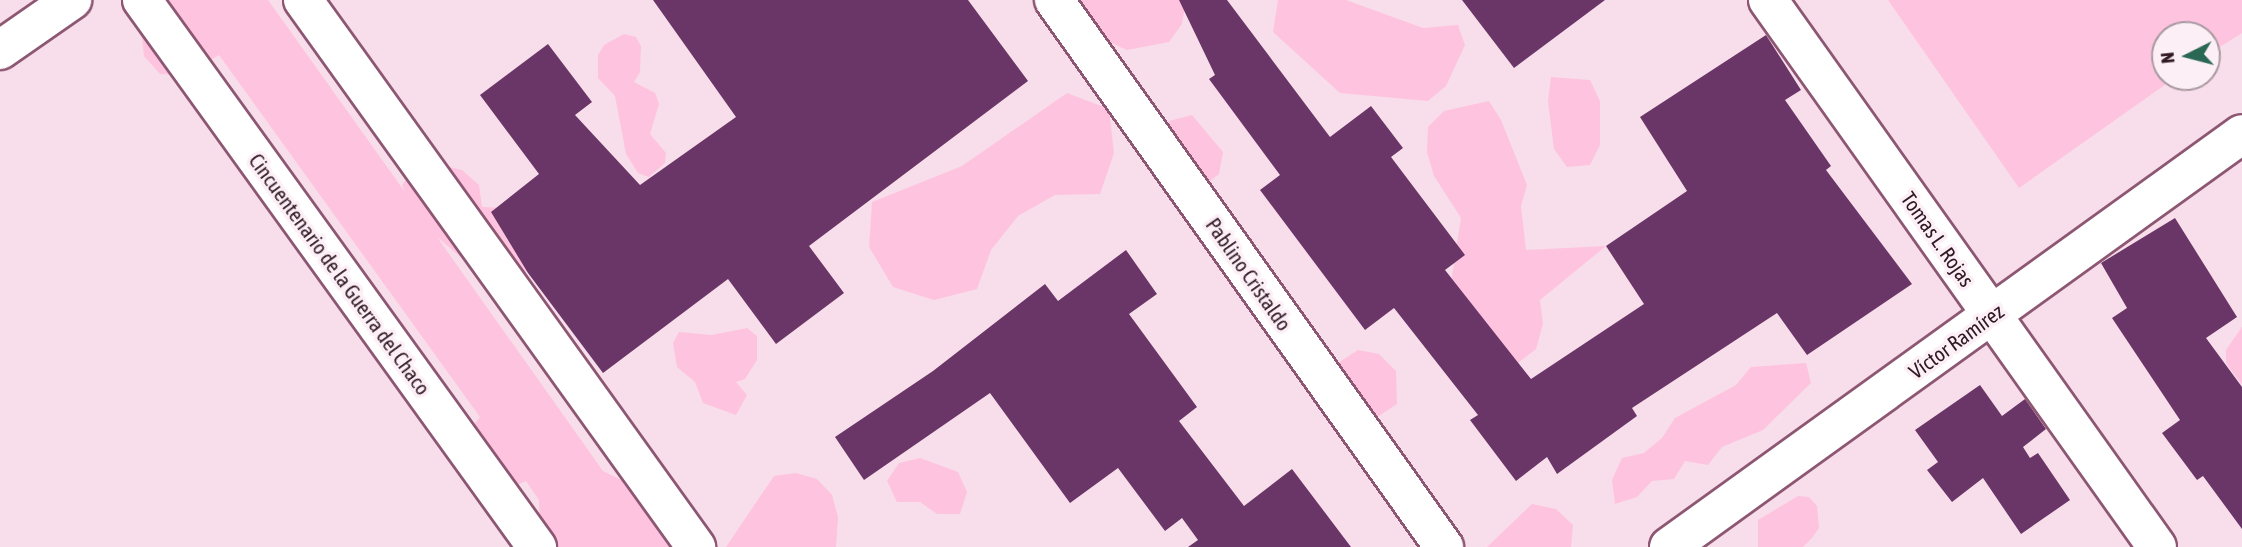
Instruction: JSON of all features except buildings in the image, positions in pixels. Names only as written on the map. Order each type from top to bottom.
[{"type":"street","points":[[0,50],[72,0]]},
{"type":"street","name":"Cincuentenario de la Guerra del Chaco","points":[[142,0],[537,547]]},
{"type":"street","points":[[303,0],[696,547]]},
{"type":"street","name":"Pablino Cristaldo","points":[[1054,0],[1444,547]]},
{"type":"street","name":"Tomas L. Rojas","points":[[1768,0],[2157,547]]},
{"type":"street","name":"Víctor Ramírez","points":[[1669,547],[2242,134]]},
{"type":"shaded area","points":[[138,0],[268,0],[405,192],[402,185],[417,165],[440,165],[462,170],[479,185],[482,207],[505,208],[538,262],[520,277],[476,270],[437,237],[603,471],[656,497],[676,547],[540,547],[539,500],[526,481],[512,487],[463,438],[480,417],[219,55],[184,75],[160,74],[144,56]]},
{"type":"shaded area","points":[[1079,0],[1186,0],[1182,24],[1169,42],[1127,50],[1105,40],[1087,23]]},
{"type":"shaded area","points":[[1278,0],[1346,0],[1423,28],[1458,25],[1465,45],[1446,86],[1428,101],[1340,93],[1273,32]]},
{"type":"shaded area","points":[[1888,0],[2242,0],[2242,33],[2221,46],[2221,21],[2151,21],[2151,91],[2156,91],[2019,188]]},
{"type":"shaded area","points":[[624,34],[636,37],[641,46],[640,72],[634,82],[655,93],[659,104],[650,134],[666,153],[665,163],[649,177],[638,173],[626,154],[615,96],[598,78],[598,55],[604,45]]},
{"type":"shaded area","points":[[1551,77],[1590,80],[1600,101],[1600,145],[1590,165],[1567,167],[1554,149],[1548,101]]},
{"type":"shaded area","points":[[1067,93],[1109,109],[1114,153],[1100,194],[1055,195],[1018,216],[991,250],[977,289],[934,300],[893,287],[869,247],[872,202],[962,166]]},
{"type":"shaded area","points":[[1489,101],[1501,120],[1527,185],[1521,206],[1526,250],[1606,246],[1540,300],[1543,324],[1536,349],[1518,363],[1450,289],[1461,218],[1434,176],[1427,152],[1428,127],[1444,111]]},
{"type":"shaded area","points":[[1192,115],[1223,152],[1219,174],[1200,189],[1157,142],[1169,121]]},
{"type":"shaded area","points":[[2242,327],[2242,385],[2226,363],[2226,350]]},
{"type":"shaded area","points":[[747,328],[757,336],[757,360],[745,379],[736,382],[747,395],[736,415],[703,403],[695,382],[677,367],[673,343],[679,332],[712,335]]},
{"type":"shaded area","points":[[1358,350],[1379,354],[1396,371],[1397,404],[1379,416],[1356,415],[1330,385],[1338,363]]},
{"type":"shaded area","points":[[1806,363],[1811,383],[1763,430],[1722,447],[1708,465],[1685,461],[1674,479],[1652,481],[1637,497],[1615,504],[1612,480],[1622,458],[1644,453],[1662,438],[1675,418],[1736,385],[1751,367]]},
{"type":"shaded area","points":[[920,458],[958,472],[967,492],[960,514],[937,514],[920,502],[897,502],[887,481],[899,463]]},
{"type":"shaded area","points":[[796,473],[817,479],[832,495],[838,517],[836,547],[726,547],[774,476]]},
{"type":"shaded area","points":[[1798,496],[1809,497],[1817,506],[1819,528],[1812,538],[1803,547],[1758,547],[1758,520]]},
{"type":"shaded area","points":[[1532,504],[1556,509],[1573,525],[1571,547],[1487,547]]}]
